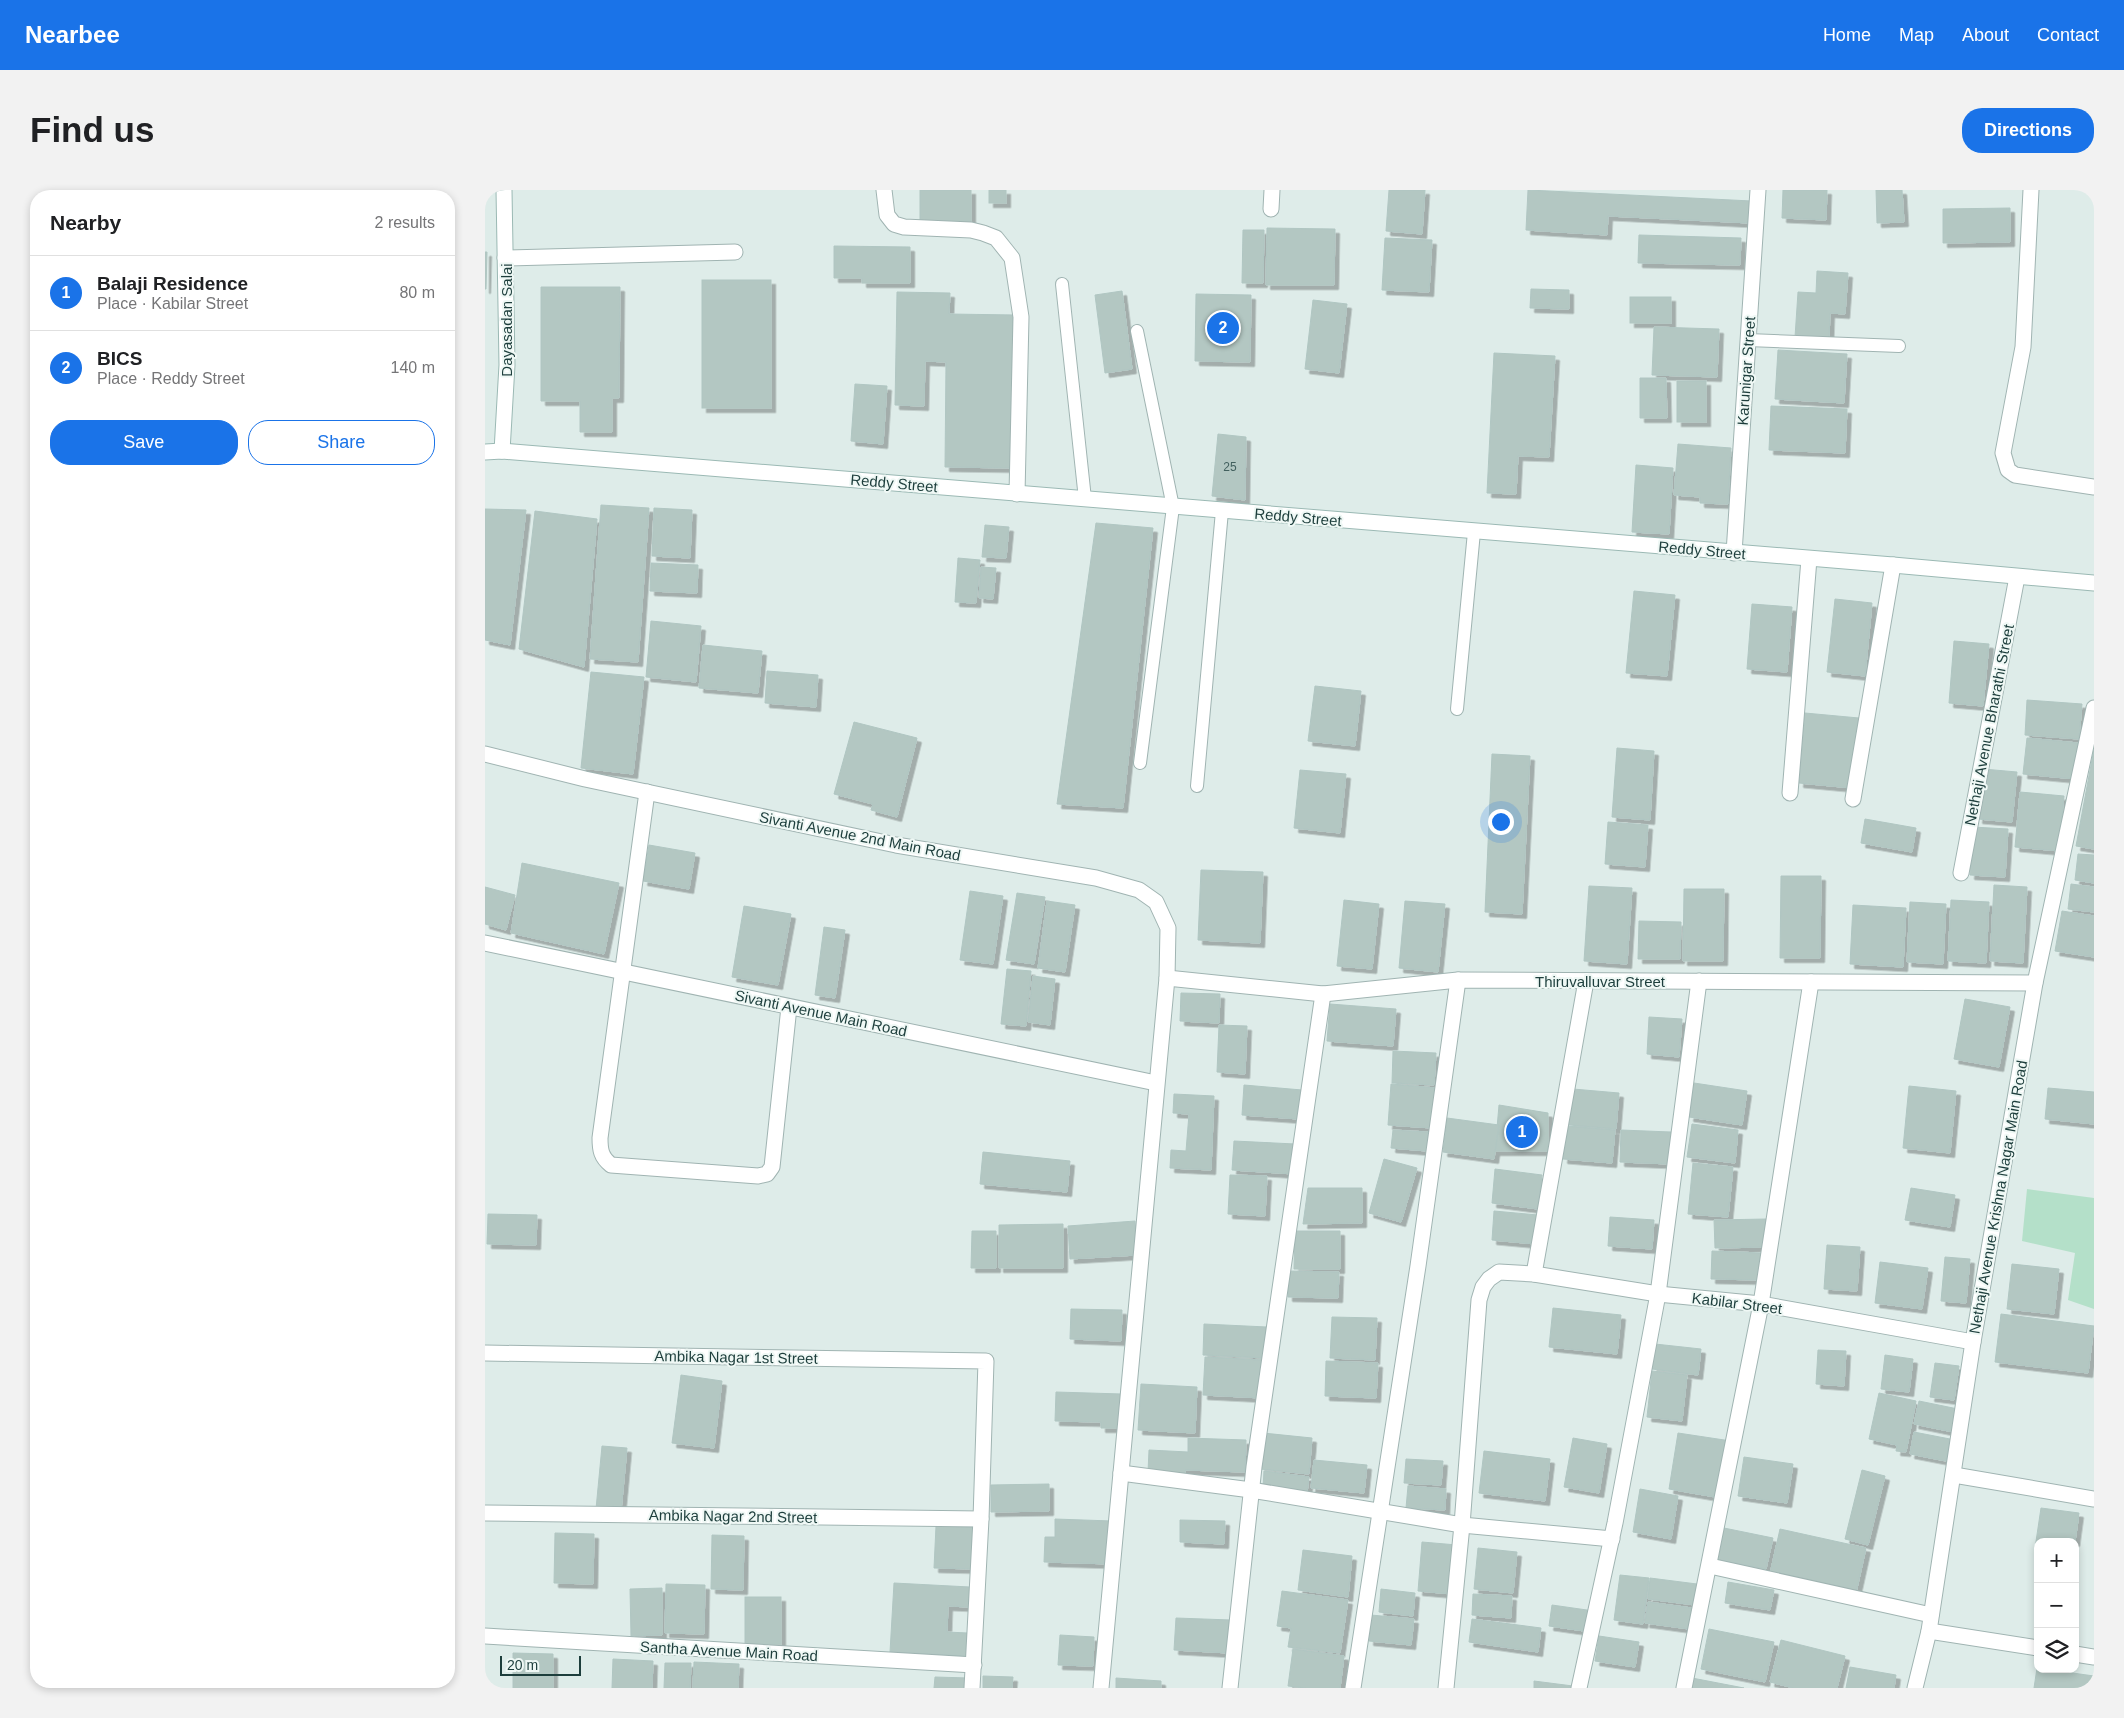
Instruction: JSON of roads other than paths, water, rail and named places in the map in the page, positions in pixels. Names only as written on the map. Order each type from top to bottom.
[{"type":"street","name":"Dayasadan Salai","points":[[502,451],[507,365],[504,190]]},
{"type":"street","points":[[884,190],[887,215],[893,224],[905,227],[977,231],[996,238],[1012,258],[1021,317],[1017,494]]},
{"type":"street","points":[[1271,209],[1272,190]]},
{"type":"street","name":"Karunigar Street","points":[[1734,553],[1759,190]]},
{"type":"street","points":[[2031,190],[2023,347],[2003,453],[2008,470],[2015,475],[2094,488]]},
{"type":"street","points":[[505,258],[735,252]]},
{"type":"street","name":"Reddy Street","points":[[485,452],[502,451],[2094,583]]},
{"type":"street","points":[[1790,793],[1809,559]]},
{"type":"street","points":[[1853,799],[1893,565]]},
{"type":"street","name":"Nethaji Avenue Bharathi Street","points":[[1961,873],[2017,577]]},
{"type":"street","name":"Nethaji Avenue Krishna Nagar Main Road","points":[[1915,1688],[1929,1631],[1973,1342],[2035,983],[2094,708]]},
{"type":"street","name":"Sivanti Avenue 2nd Main Road","points":[[485,754],[585,779],[896,845],[1096,878],[1139,890],[1156,902],[1168,928],[1167,978],[1101,1688]]},
{"type":"street","points":[[647,792],[600,1138],[600,1151],[604,1160],[611,1165],[758,1176],[767,1174],[772,1168],[789,1007]]},
{"type":"street","name":"Sivanti Avenue Main Road","points":[[485,943],[1156,1083]]},
{"type":"street","name":"Thiruvalluvar Street","points":[[1167,978],[1323,994],[1458,980],[2035,983]]},
{"type":"street","points":[[1353,1688],[1418,1266],[1458,980]]},
{"type":"street","points":[[1535,1274],[1586,981]]},
{"type":"street","points":[[1579,1688],[1611,1539],[1658,1294],[1699,981]]},
{"type":"street","points":[[1685,1688],[1761,1304],[1811,982]]},
{"type":"street","points":[[1230,1688],[1251,1490],[1323,994]]},
{"type":"street","name":"Kabilar Street","points":[[1462,1525],[1479,1300],[1483,1287],[1489,1279],[1499,1272],[1535,1274],[1658,1294],[1761,1304],[1973,1342]]},
{"type":"street","name":"Ambika Nagar 1st Street","points":[[485,1353],[986,1361],[981,1519]]},
{"type":"street","points":[[1121,1473],[1251,1490],[1462,1525],[1611,1539]]},
{"type":"street","points":[[1954,1475],[2094,1499]]},
{"type":"street","name":"Ambika Nagar 2nd Street","points":[[485,1513],[981,1519]]},
{"type":"street","points":[[972,1688],[981,1519]]},
{"type":"street","points":[[1446,1688],[1462,1525]]},
{"type":"street","points":[[1710,1566],[1931,1614]]},
{"type":"street","points":[[1929,1631],[2034,1647]]},
{"type":"street","name":"Santha Avenue Main Road","points":[[485,1636],[974,1665]]},
{"type":"street","points":[[2079,1655],[2094,1657]]},
{"type":"lane","points":[[1062,284],[1085,499]]},
{"type":"lane","points":[[1137,331],[1173,506],[1139,763]]},
{"type":"lane","points":[[1748,340],[1899,346]]},
{"type":"lane","points":[[1197,786],[1222,510]]},
{"type":"lane","points":[[1457,709],[1474,532]]},
{"type":"place","name":"BICS","points":[[1223,328]]},
{"type":"place","name":"Balaji Residence","points":[[1522,1132]]}]
